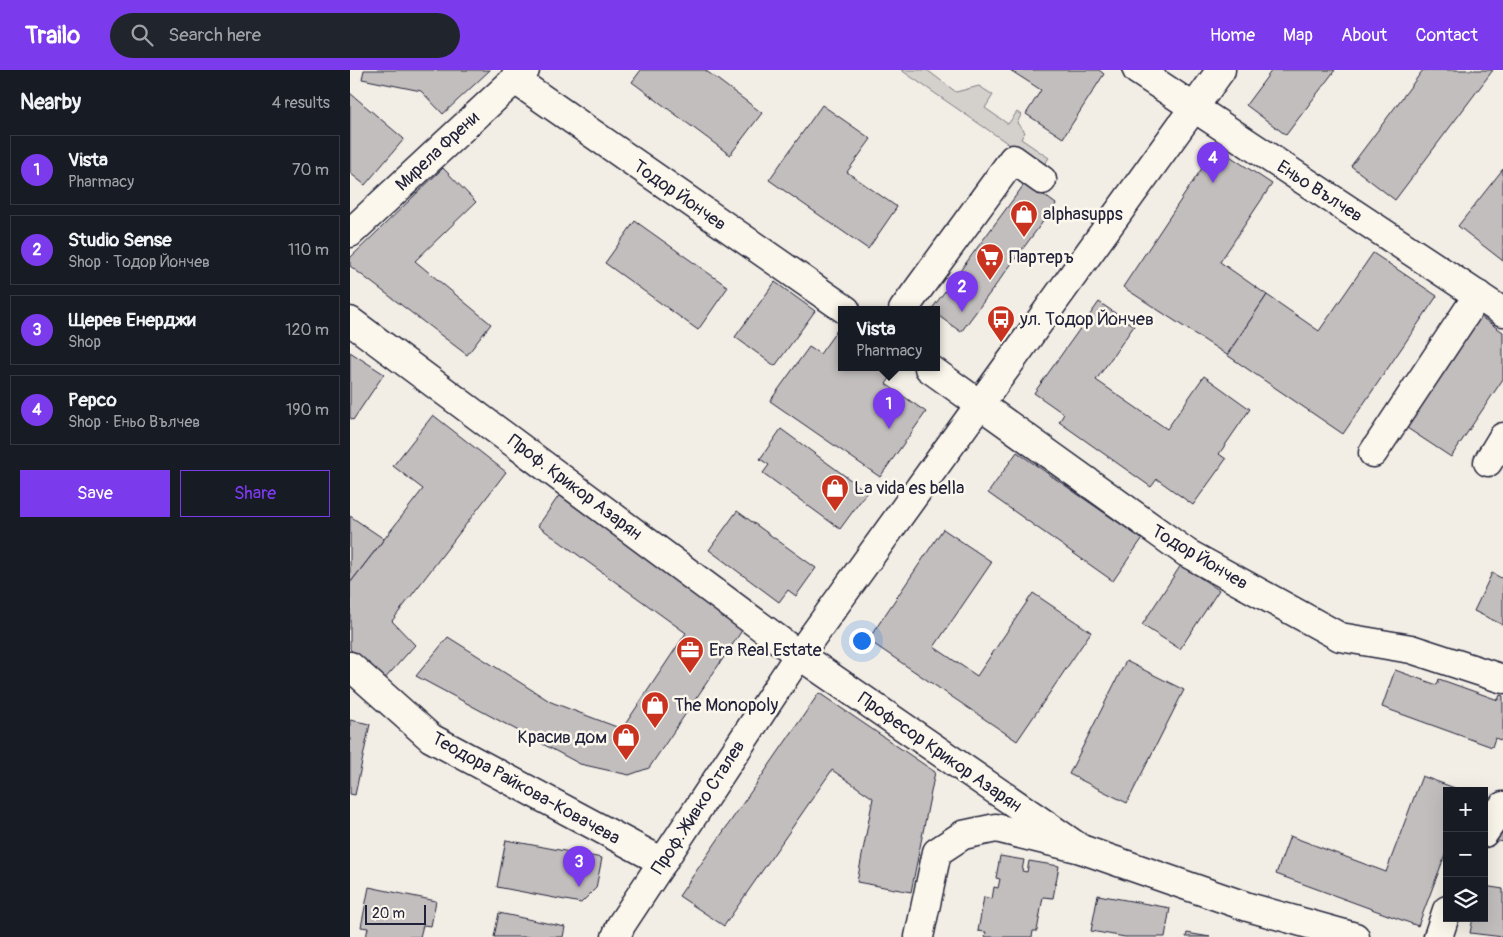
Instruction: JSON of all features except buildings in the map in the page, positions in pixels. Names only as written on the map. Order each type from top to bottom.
[{"type":"street","name":"Еньо Вълчев","points":[[1137,70],[1503,312]]},
{"type":"street","name":"Проф. Живко Сталев","points":[[616,937],[621,925],[799,655],[1221,70]]},
{"type":"street","name":"Мирела Френи","points":[[350,233],[520,75]]},
{"type":"street","name":"Тодор Йончев","points":[[520,75],[840,306]]},
{"type":"street","points":[[906,306],[1013,159],[1042,180]]},
{"type":"street","points":[[1373,453],[1478,296]]},
{"type":"street","name":"Проф. Крикор Азарян","points":[[350,321],[799,655]]},
{"type":"street","name":"Тодор Йончев","points":[[933,371],[1187,554],[1340,636],[1411,649],[1503,679]]},
{"type":"street","points":[[1488,462],[1503,437]]},
{"type":"street","name":"Професор Крикор Азарян","points":[[799,655],[1082,849]]},
{"type":"street","name":"Теодора Райкова-Ковачева","points":[[350,666],[431,738],[663,862]]},
{"type":"street","points":[[1485,832],[1503,806]]},
{"type":"street","points":[[919,937],[937,852],[963,835],[996,828],[1082,849],[1248,907],[1355,937]]},
{"type":"street","points":[[1438,937],[1443,922]]},
{"type":"shaded area","points":[[901,70],[927,70],[956,92],[979,86],[993,95],[985,108],[1008,124],[1017,112],[1021,115],[1017,123],[1025,132],[1021,139],[1049,158],[1042,167]]},
{"type":"place","name":"Pepco","points":[[1213,183]]},
{"type":"place","name":"alphasupps","points":[[1024,238]]},
{"type":"place","name":"Партеръ","points":[[990,281]]},
{"type":"place","name":"Studio Sense","points":[[962,312]]},
{"type":"place","name":"ул. Тодор Йончев","points":[[1001,343]]},
{"type":"place","name":"Vista","points":[[889,429]]},
{"type":"place","name":"La vida es bella","points":[[835,512]]},
{"type":"place","name":"Era Real Estate","points":[[690,674]]},
{"type":"place","name":"The Monopoly","points":[[655,729]]},
{"type":"place","name":"Красив дом","points":[[626,761]]},
{"type":"place","name":"Щерев Енерджи","points":[[579,887]]}]
